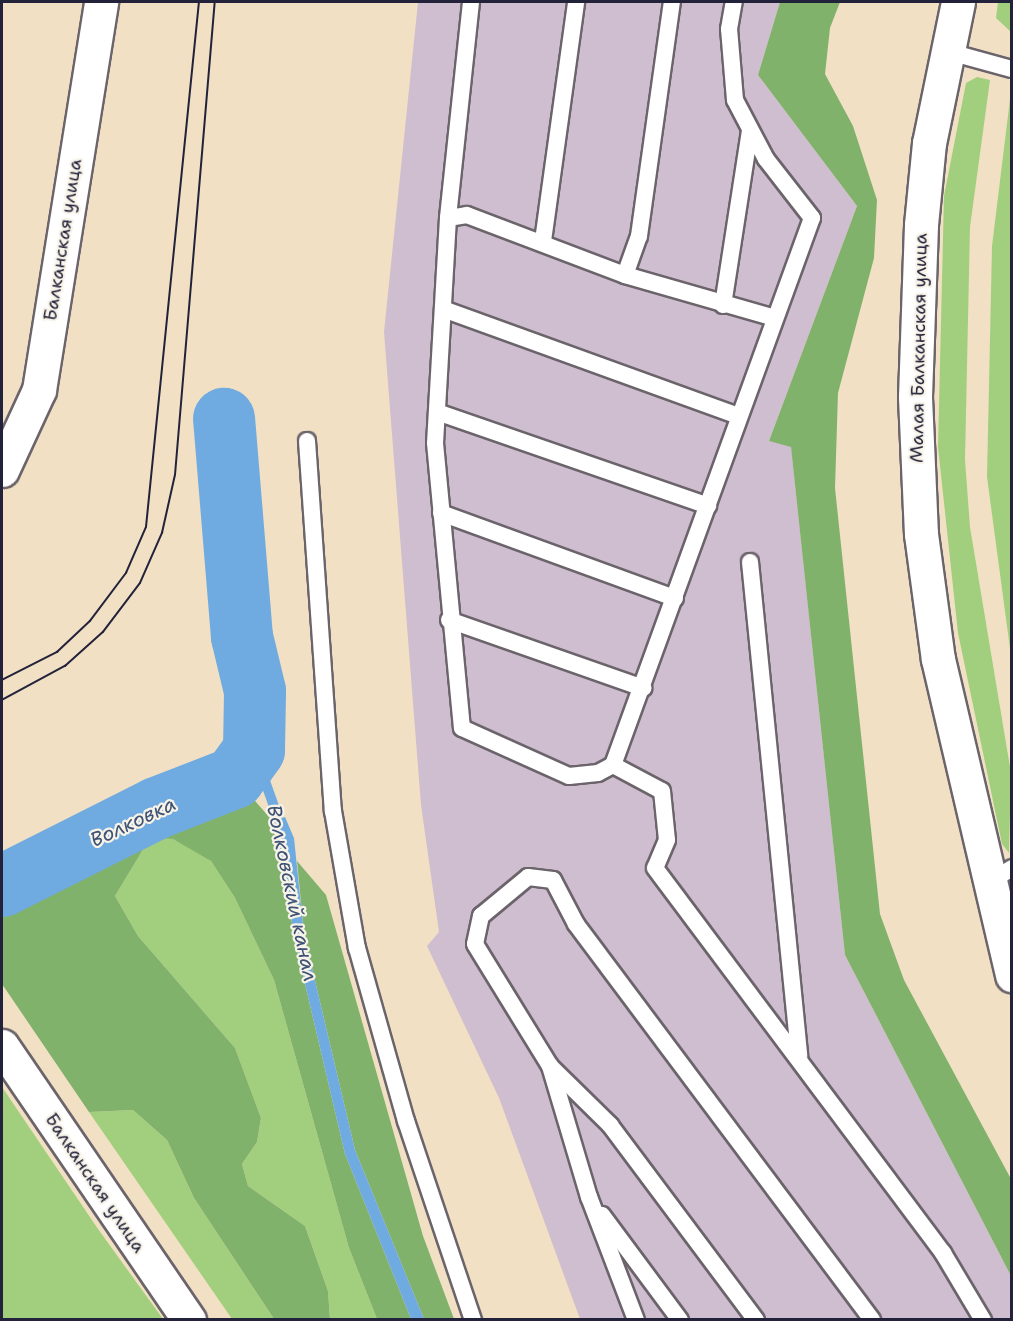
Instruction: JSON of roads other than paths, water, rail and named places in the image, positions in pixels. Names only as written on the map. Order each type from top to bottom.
[{"type":"street","name":"Балканская улица","points":[[2,470],[39,390],[100,2]]},
{"type":"street","name":"Малая Балканская улица","points":[[958,2],[946,51],[921,225],[918,475],[938,659],[999,875],[1011,975]]},
{"type":"street","name":"Балканская улица","points":[[2,1046],[189,1320]]},
{"type":"lane","points":[[471,2],[448,218],[437,412],[441,513],[449,620],[462,728],[569,776],[598,773],[613,765],[643,688],[812,218],[750,130],[729,76],[734,2]]},
{"type":"lane","points":[[543,241],[576,2]]},
{"type":"lane","points":[[625,275],[639,236],[672,2]]},
{"type":"lane","points":[[946,51],[1011,69]]},
{"type":"lane","points":[[723,305],[750,130]]},
{"type":"lane","points":[[448,218],[467,216],[543,241],[625,275],[723,305],[775,318]]},
{"type":"lane","points":[[442,309],[739,416]]},
{"type":"lane","points":[[437,412],[708,506]]},
{"type":"lane","points":[[307,441],[333,811],[357,948],[406,1121],[473,1320]]},
{"type":"lane","points":[[441,513],[675,598]]},
{"type":"lane","points":[[750,562],[799,1058]]},
{"type":"lane","points":[[449,620],[643,688]]},
{"type":"lane","points":[[613,765],[662,791],[667,840],[655,868],[943,1253],[983,1320]]},
{"type":"lane","points":[[756,1320],[610,1125],[550,1066],[475,944],[481,916],[528,877],[553,880],[576,924],[872,1320]]},
{"type":"lane","points":[[550,1066],[589,1197],[636,1320]]},
{"type":"lane","points":[[589,1197],[680,1320]]},
{"type":"water","name":"Волковка","points":[[217,763],[249,794],[162,819],[2,911],[2,868]]},
{"type":"water","points":[[285,817],[294,838],[304,934],[355,1150],[424,1319],[411,1319],[345,1154],[294,937],[276,821]]},
{"type":"waterway","name":"Волковский канал","points":[[2,886],[157,808],[234,778],[254,750],[255,691],[242,637],[224,419]]},
{"type":"waterway","name":"Волковский канал","points":[[254,750],[283,832]]},
{"type":"tram line","points":[[2,680],[57,652],[90,621],[126,573],[146,527],[199,2]]},
{"type":"tram line","points":[[2,700],[65,666],[103,632],[140,583],[162,533],[175,475],[215,2]]}]
